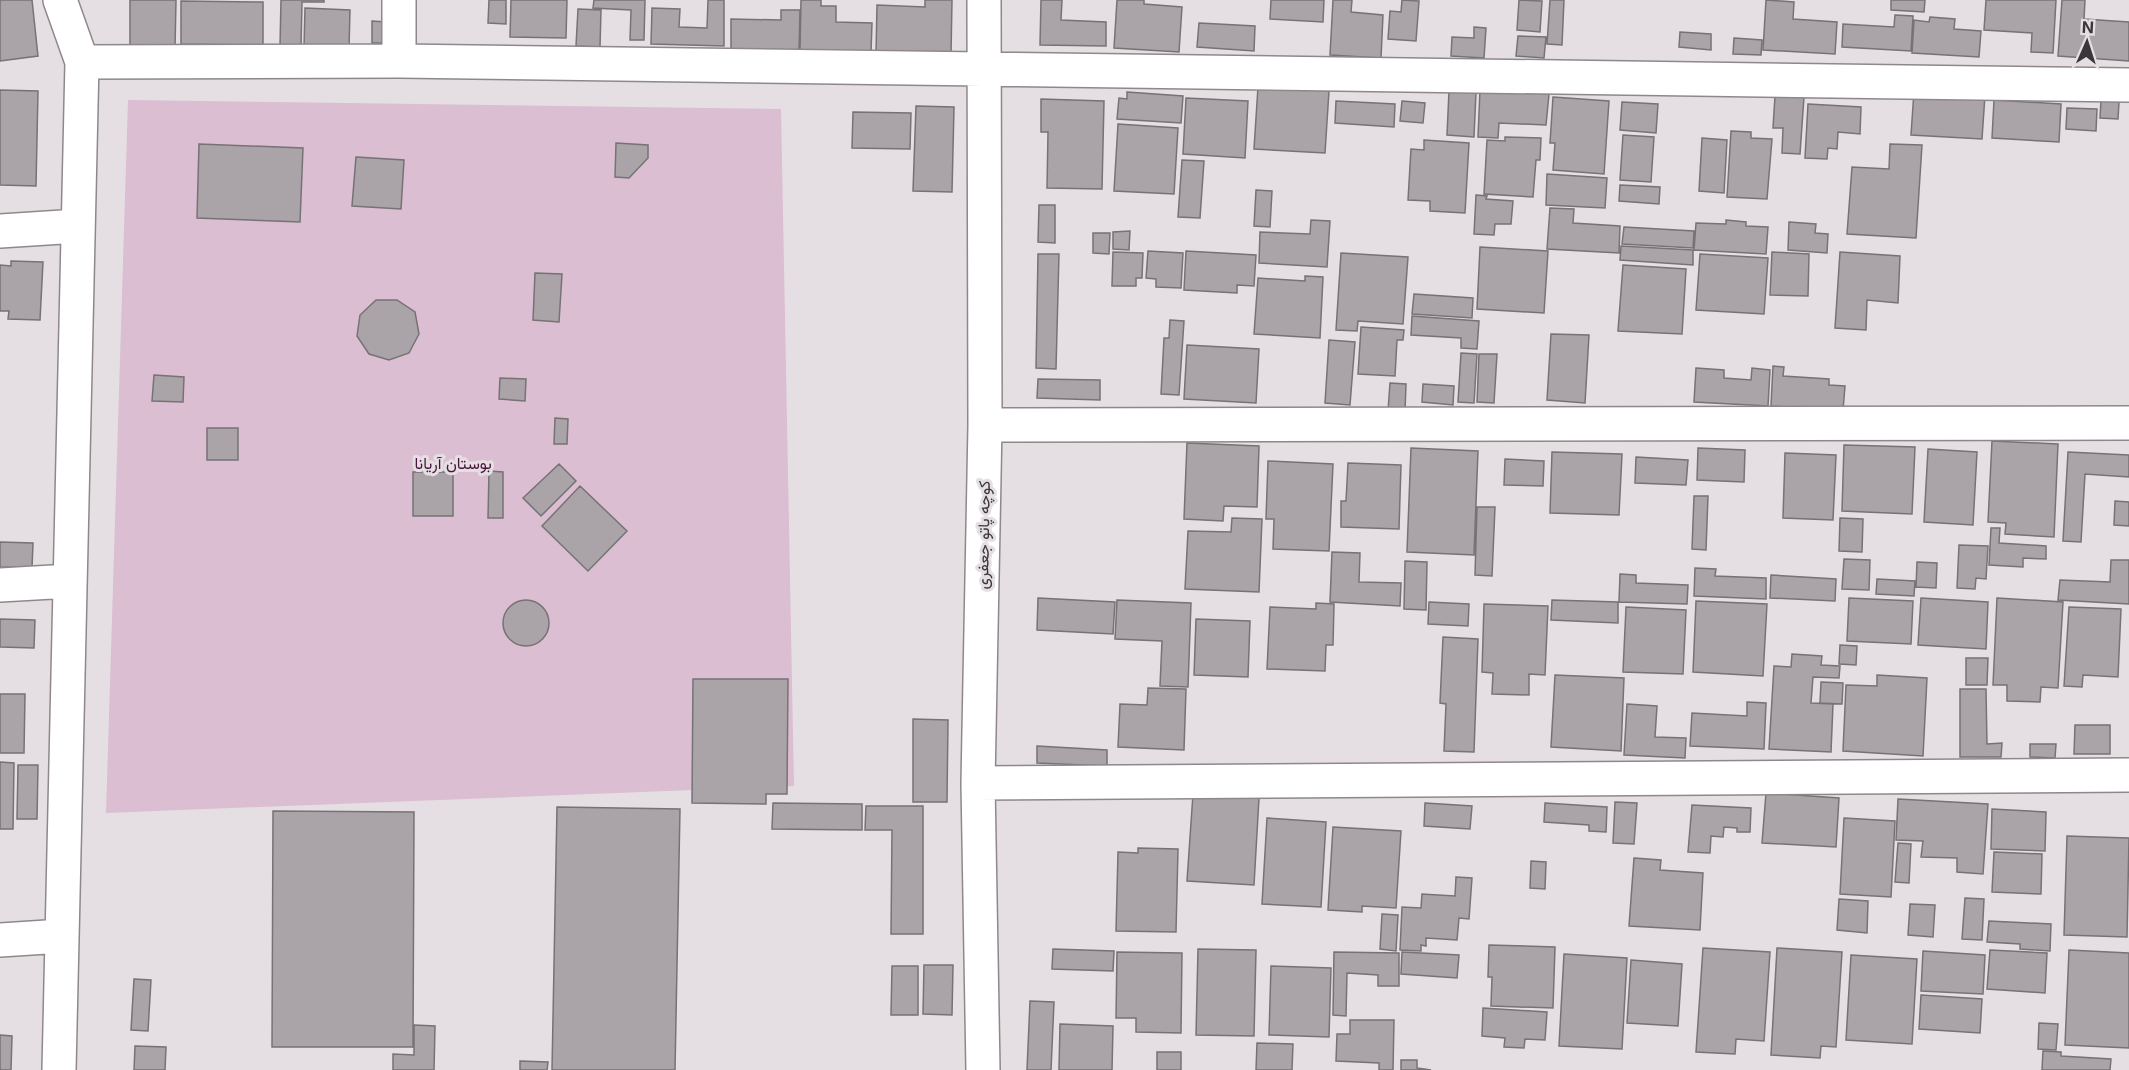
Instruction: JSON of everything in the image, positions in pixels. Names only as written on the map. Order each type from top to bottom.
[{"type":"street","points":[[59,1070],[82,62],[60,0]]},
{"type":"street","points":[[399,0],[399,61]]},
{"type":"street","name":"کوچه پاتو جعفری","points":[[982,1070],[978,783],[985,425],[984,0]]},
{"type":"street","points":[[82,62],[399,61],[2129,85]]},
{"type":"street","points":[[0,231],[78,225]]},
{"type":"street","points":[[985,425],[2129,423]]},
{"type":"street","points":[[0,585],[70,581]]},
{"type":"street","points":[[978,783],[2129,775]]},
{"type":"street","points":[[0,940],[62,936]]},
{"type":"green space","name":"بوستان آریانا","points":[[128,100],[781,109],[794,786],[106,813]]},
{"type":"building","points":[[0,0],[32,0],[38,56],[0,61]]},
{"type":"building","points":[[130,0],[176,0],[175,49],[130,49]]},
{"type":"building","points":[[281,0],[324,0],[324,2],[302,2],[301,47],[280,46]]},
{"type":"building","points":[[489,0],[506,0],[506,24],[488,23]]},
{"type":"building","points":[[511,0],[567,0],[566,38],[510,37]]},
{"type":"building","points":[[594,0],[645,0],[644,40],[630,40],[631,10],[593,8]]},
{"type":"building","points":[[708,0],[724,0],[724,46],[651,44],[652,8],[680,9],[679,27],[707,28]]},
{"type":"building","points":[[801,0],[821,0],[821,6],[836,6],[836,22],[872,23],[871,53],[800,51]]},
{"type":"building","points":[[925,0],[952,0],[951,55],[876,53],[877,5],[925,7]]},
{"type":"building","points":[[1041,0],[1062,0],[1061,20],[1106,22],[1106,46],[1040,45]]},
{"type":"building","points":[[1117,0],[1144,0],[1144,4],[1182,7],[1179,52],[1114,48]]},
{"type":"building","points":[[1271,0],[1324,0],[1323,22],[1270,19]]},
{"type":"building","points":[[1333,0],[1352,0],[1351,12],[1383,15],[1381,58],[1330,55]]},
{"type":"building","points":[[1402,0],[1419,1],[1416,41],[1388,39],[1390,11],[1401,12]]},
{"type":"building","points":[[1519,0],[1542,1],[1540,32],[1517,30]]},
{"type":"building","points":[[1550,0],[1564,0],[1562,45],[1547,44]]},
{"type":"building","points":[[1766,0],[1794,2],[1793,19],[1837,22],[1835,54],[1763,50]]},
{"type":"building","points":[[1891,0],[1925,0],[1924,12],[1891,10]]},
{"type":"building","points":[[1986,0],[2056,0],[2053,53],[2031,52],[2032,33],[1984,30]]},
{"type":"building","points":[[2062,0],[2085,0],[2084,19],[2129,22],[2129,61],[2058,56]]},
{"type":"building","points":[[181,1],[263,2],[263,45],[181,44]]},
{"type":"building","points":[[305,8],[350,10],[349,49],[304,47]]},
{"type":"building","points":[[578,9],[601,10],[600,47],[576,46]]},
{"type":"building","points":[[781,10],[800,10],[799,51],[731,50],[731,19],[781,20]]},
{"type":"building","points":[[1895,15],[1913,16],[1911,51],[1842,47],[1843,24],[1894,27]]},
{"type":"building","points":[[1930,17],[1955,19],[1954,29],[1981,31],[1979,57],[1912,53],[1914,20],[1929,22]]},
{"type":"building","points":[[372,21],[386,22],[386,43],[372,43]]},
{"type":"building","points":[[1199,23],[1255,26],[1254,51],[1197,47]]},
{"type":"building","points":[[1474,27],[1486,28],[1484,58],[1451,56],[1452,37],[1474,38]]},
{"type":"building","points":[[1680,32],[1711,34],[1711,50],[1679,47]]},
{"type":"building","points":[[1518,36],[1546,37],[1544,58],[1516,56]]},
{"type":"building","points":[[1734,38],[1762,40],[1761,55],[1733,54]]},
{"type":"building","points":[[1258,87],[1329,91],[1325,153],[1254,149]]},
{"type":"building","points":[[0,90],[38,91],[36,186],[0,185]]},
{"type":"building","points":[[1480,90],[1549,94],[1546,125],[1499,123],[1498,138],[1478,137]]},
{"type":"building","points":[[1449,91],[1476,92],[1474,137],[1447,135]]},
{"type":"building","points":[[1914,91],[1985,95],[1982,139],[1911,135]]},
{"type":"building","points":[[1127,92],[1183,96],[1181,123],[1117,119],[1119,98],[1127,99]]},
{"type":"building","points":[[1775,96],[1804,97],[1800,154],[1782,153],[1783,128],[1773,128]]},
{"type":"building","points":[[1553,97],[1609,101],[1604,174],[1553,170],[1555,143],[1550,143]]},
{"type":"building","points":[[1186,98],[1248,101],[1245,158],[1183,154]]},
{"type":"building","points":[[1041,99],[1104,101],[1102,189],[1047,188],[1048,132],[1041,132]]},
{"type":"building","points":[[1994,100],[2061,104],[2059,142],[1992,138]]},
{"type":"building","points":[[2101,100],[2119,102],[2118,119],[2100,118]]},
{"type":"building","points":[[1336,101],[1395,104],[1394,127],[1335,123]]},
{"type":"building","points":[[1402,101],[1425,103],[1423,123],[1400,121]]},
{"type":"building","points":[[1622,102],[1658,104],[1656,133],[1620,130]]},
{"type":"building","points":[[1808,104],[1861,107],[1860,134],[1838,132],[1837,149],[1828,148],[1827,159],[1805,158]]},
{"type":"building","points":[[916,106],[954,107],[952,192],[913,191]]},
{"type":"building","points":[[2067,108],[2097,109],[2096,131],[2066,129]]},
{"type":"building","points":[[853,112],[911,113],[910,149],[852,148]]},
{"type":"building","points":[[1118,124],[1178,128],[1174,194],[1114,191]]},
{"type":"building","points":[[1731,131],[1751,132],[1751,138],[1772,139],[1767,199],[1727,197]]},
{"type":"building","points":[[1623,135],[1654,137],[1651,182],[1620,180]]},
{"type":"building","points":[[1505,137],[1541,138],[1540,160],[1536,160],[1533,197],[1484,194],[1487,140],[1505,141]]},
{"type":"building","points":[[1702,138],[1727,140],[1724,193],[1699,191]]},
{"type":"building","points":[[1424,140],[1469,143],[1465,213],[1430,211],[1430,201],[1408,200],[1411,149],[1424,150]]},
{"type":"building","points":[[616,143],[648,145],[648,158],[629,178],[615,177]]},
{"type":"building","points":[[199,144],[303,148],[300,222],[197,218]]},
{"type":"building","points":[[1890,144],[1922,145],[1916,238],[1847,234],[1852,167],[1889,169]]},
{"type":"building","points":[[356,157],[404,160],[401,209],[352,206]]},
{"type":"building","points":[[1182,160],[1204,161],[1200,218],[1178,217]]},
{"type":"building","points":[[1547,174],[1607,178],[1605,208],[1546,205]]},
{"type":"building","points":[[1620,185],[1660,187],[1659,204],[1619,201]]},
{"type":"building","points":[[1256,190],[1272,191],[1270,227],[1254,226]]},
{"type":"building","points":[[1476,195],[1487,196],[1486,199],[1513,201],[1511,224],[1495,224],[1494,235],[1474,234]]},
{"type":"building","points":[[1039,205],[1055,205],[1055,243],[1038,242]]},
{"type":"building","points":[[1550,208],[1574,209],[1573,223],[1620,226],[1619,253],[1547,249]]},
{"type":"building","points":[[1311,220],[1330,221],[1327,267],[1259,263],[1260,232],[1310,234]]},
{"type":"building","points":[[1726,220],[1746,222],[1746,226],[1768,227],[1766,254],[1694,250],[1696,223],[1726,224]]},
{"type":"building","points":[[1789,222],[1816,224],[1815,233],[1828,234],[1827,253],[1788,250]]},
{"type":"building","points":[[1624,227],[1694,231],[1693,248],[1622,244]]},
{"type":"building","points":[[1130,231],[1129,250],[1113,249],[1113,232]]},
{"type":"building","points":[[1093,233],[1110,233],[1109,254],[1093,253]]},
{"type":"building","points":[[1621,246],[1693,250],[1693,265],[1620,260]]},
{"type":"building","points":[[1480,247],[1548,251],[1544,313],[1477,309]]},
{"type":"building","points":[[1148,251],[1183,253],[1181,288],[1156,287],[1156,279],[1146,278]]},
{"type":"building","points":[[1186,251],[1256,255],[1254,286],[1237,285],[1237,293],[1184,290]]},
{"type":"building","points":[[1113,252],[1143,253],[1142,278],[1136,278],[1136,286],[1112,286]]},
{"type":"building","points":[[1772,252],[1809,254],[1808,296],[1770,295]]},
{"type":"building","points":[[1840,252],[1900,256],[1898,303],[1867,300],[1866,330],[1835,328]]},
{"type":"building","points":[[1341,253],[1408,257],[1403,324],[1358,321],[1357,331],[1336,330]]},
{"type":"building","points":[[1038,254],[1059,254],[1056,369],[1036,368]]},
{"type":"building","points":[[1700,254],[1768,258],[1764,314],[1696,310]]},
{"type":"building","points":[[11,261],[43,262],[40,320],[8,319],[9,311],[0,311],[0,265],[11,266]]},
{"type":"building","points":[[1623,265],[1686,269],[1682,334],[1618,331]]},
{"type":"building","points":[[535,273],[562,274],[559,322],[533,320]]},
{"type":"building","points":[[1305,276],[1323,277],[1320,338],[1254,334],[1258,278],[1305,281]]},
{"type":"building","points":[[1414,294],[1473,298],[1472,318],[1412,314]]},
{"type":"building","points":[[376,300],[397,300],[415,312],[419,334],[409,353],[389,360],[369,354],[357,336],[360,315]]},
{"type":"building","points":[[1412,316],[1479,321],[1477,349],[1461,348],[1461,338],[1411,335]]},
{"type":"building","points":[[1170,320],[1184,321],[1179,395],[1161,394],[1164,338],[1169,338]]},
{"type":"building","points":[[1361,327],[1404,330],[1403,340],[1397,340],[1395,376],[1358,374]]},
{"type":"building","points":[[1551,334],[1589,335],[1585,403],[1547,400]]},
{"type":"building","points":[[1329,340],[1355,342],[1350,405],[1325,403]]},
{"type":"building","points":[[1187,345],[1259,349],[1256,403],[1184,399]]},
{"type":"building","points":[[1461,353],[1477,354],[1474,403],[1458,402]]},
{"type":"building","points":[[1479,354],[1497,354],[1494,403],[1477,402]]},
{"type":"building","points":[[1773,366],[1784,367],[1783,376],[1829,379],[1829,385],[1845,386],[1843,410],[1771,406]]},
{"type":"building","points":[[1696,368],[1724,370],[1724,378],[1751,380],[1752,368],[1770,370],[1768,406],[1694,402]]},
{"type":"building","points":[[154,375],[184,377],[183,402],[152,401]]},
{"type":"building","points":[[500,378],[526,379],[525,401],[499,399]]},
{"type":"building","points":[[1038,379],[1100,380],[1100,400],[1037,398]]},
{"type":"building","points":[[1390,383],[1406,384],[1405,412],[1388,411]]},
{"type":"building","points":[[1423,384],[1454,386],[1453,405],[1422,402]]},
{"type":"building","points":[[555,418],[568,419],[567,444],[554,444]]},
{"type":"building","points":[[207,428],[238,428],[238,460],[207,460]]},
{"type":"building","points":[[1992,441],[2058,444],[2054,537],[2005,534],[2006,523],[1988,522]]},
{"type":"building","points":[[1187,443],[1259,446],[1257,507],[1224,506],[1223,521],[1184,519]]},
{"type":"building","points":[[1844,445],[1915,447],[1912,514],[1842,511]]},
{"type":"building","points":[[1411,448],[1478,451],[1474,555],[1407,552]]},
{"type":"building","points":[[1698,448],[1745,450],[1744,482],[1697,480]]},
{"type":"building","points":[[1928,449],[1977,452],[1973,525],[1924,522]]},
{"type":"building","points":[[1552,452],[1622,454],[1619,515],[1550,513]]},
{"type":"building","points":[[2068,452],[2129,455],[2129,477],[2085,474],[2081,542],[2063,541]]},
{"type":"building","points":[[1785,453],[1836,455],[1833,520],[1783,518]]},
{"type":"building","points":[[1636,457],[1688,460],[1686,485],[1635,483]]},
{"type":"building","points":[[1505,459],[1544,461],[1543,486],[1504,485]]},
{"type":"building","points":[[1268,461],[1333,464],[1329,551],[1273,549],[1274,519],[1266,519]]},
{"type":"building","points":[[1348,463],[1401,465],[1399,529],[1341,527],[1341,501],[1346,501]]},
{"type":"building","points":[[559,464],[576,481],[541,516],[523,498]]},
{"type":"building","points":[[489,471],[503,472],[503,518],[488,518]]},
{"type":"building","points":[[413,472],[453,472],[453,516],[413,516]]},
{"type":"building","points":[[580,486],[627,531],[588,571],[542,526]]},
{"type":"building","points":[[1694,496],[1708,496],[1706,550],[1692,549]]},
{"type":"building","points":[[2115,501],[2129,502],[2129,526],[2114,525]]},
{"type":"building","points":[[1477,507],[1495,507],[1492,576],[1475,575]]},
{"type":"building","points":[[1232,518],[1262,519],[1259,592],[1185,589],[1188,531],[1231,532]]},
{"type":"building","points":[[1840,518],[1863,519],[1862,552],[1839,551]]},
{"type":"building","points":[[1991,528],[2000,528],[1999,543],[2046,546],[2046,559],[2023,558],[2023,567],[1989,565]]},
{"type":"building","points":[[0,542],[33,543],[32,568],[0,567]]},
{"type":"building","points":[[1959,545],[1988,546],[1986,579],[1976,578],[1975,589],[1957,588]]},
{"type":"building","points":[[1332,552],[1360,553],[1359,582],[1401,583],[1400,606],[1330,602]]},
{"type":"building","points":[[1844,559],[1870,560],[1869,590],[1842,589]]},
{"type":"building","points":[[2111,560],[2129,560],[2129,604],[2058,600],[2060,580],[2110,582]]},
{"type":"building","points":[[1405,561],[1427,562],[1426,610],[1404,609]]},
{"type":"building","points":[[1917,562],[1937,563],[1936,588],[1916,587]]},
{"type":"building","points":[[1695,568],[1716,569],[1715,576],[1766,578],[1766,599],[1694,596]]},
{"type":"building","points":[[1620,574],[1636,575],[1636,583],[1688,585],[1687,604],[1619,602]]},
{"type":"building","points":[[1771,575],[1836,579],[1835,601],[1770,598]]},
{"type":"building","points":[[1877,579],[1915,581],[1914,596],[1876,594]]},
{"type":"building","points":[[1038,598],[1115,602],[1113,634],[1037,630]]},
{"type":"building","points":[[1849,598],[1913,601],[1911,644],[1847,641]]},
{"type":"building","points":[[1921,598],[1988,602],[1986,649],[1918,645]]},
{"type":"building","points":[[1997,598],[2063,602],[2058,688],[2041,687],[2040,702],[2007,701],[2007,685],[1993,685]]},
{"type":"building","points":[[526,600],[542,607],[549,623],[542,639],[526,646],[510,639],[503,623],[510,607]]},
{"type":"building","points":[[1117,600],[1191,603],[1188,687],[1160,686],[1162,641],[1115,639]]},
{"type":"building","points":[[1552,600],[1618,602],[1618,623],[1551,620]]},
{"type":"building","points":[[1696,601],[1767,604],[1763,676],[1693,672]]},
{"type":"building","points":[[1429,602],[1469,604],[1468,626],[1428,624]]},
{"type":"building","points":[[1316,603],[1334,604],[1333,645],[1326,645],[1325,671],[1267,669],[1270,607],[1316,609]]},
{"type":"building","points":[[1484,604],[1548,606],[1545,675],[1529,674],[1529,695],[1492,694],[1493,673],[1482,672]]},
{"type":"building","points":[[1626,607],[1686,610],[1683,674],[1623,672]]},
{"type":"building","points":[[2069,607],[2121,609],[2118,677],[2083,675],[2082,687],[2064,686]]},
{"type":"building","points":[[0,619],[35,620],[34,648],[0,647]]},
{"type":"building","points":[[1196,619],[1250,621],[1248,677],[1194,675]]},
{"type":"building","points":[[1443,637],[1478,639],[1474,752],[1444,751],[1446,704],[1440,703]]},
{"type":"building","points":[[1840,645],[1857,646],[1856,665],[1839,664]]},
{"type":"building","points":[[1792,654],[1822,656],[1821,665],[1840,666],[1839,678],[1813,677],[1811,703],[1833,704],[1831,752],[1769,749],[1774,666],[1791,667]]},
{"type":"building","points":[[1966,658],[1988,658],[1987,685],[1966,685]]},
{"type":"building","points":[[1555,675],[1624,678],[1621,751],[1551,747]]},
{"type":"building","points":[[1877,675],[1927,678],[1923,756],[1843,751],[1846,685],[1877,686]]},
{"type":"building","points":[[693,679],[788,679],[787,794],[766,794],[766,804],[692,803]]},
{"type":"building","points":[[1821,682],[1843,683],[1842,704],[1820,703]]},
{"type":"building","points":[[1148,688],[1186,689],[1184,750],[1118,747],[1120,704],[1147,705]]},
{"type":"building","points":[[1960,689],[1986,689],[1987,744],[2002,743],[2001,757],[1960,757]]},
{"type":"building","points":[[0,694],[25,694],[24,753],[0,753]]},
{"type":"building","points":[[1747,702],[1766,703],[1764,749],[1690,746],[1692,713],[1747,716]]},
{"type":"building","points":[[1627,704],[1657,706],[1655,737],[1686,738],[1685,758],[1624,755]]},
{"type":"building","points":[[913,719],[948,720],[947,802],[913,802]]},
{"type":"building","points":[[2075,725],[2110,725],[2110,754],[2074,754]]},
{"type":"building","points":[[2030,744],[2056,744],[2055,758],[2030,757]]},
{"type":"building","points":[[1037,746],[1107,750],[1107,766],[1037,763]]},
{"type":"building","points":[[0,762],[14,763],[13,829],[0,829]]},
{"type":"building","points":[[18,765],[38,765],[37,819],[17,819]]},
{"type":"building","points":[[1766,793],[1839,798],[1836,847],[1762,843]]},
{"type":"building","points":[[1193,794],[1259,798],[1254,885],[1187,881]]},
{"type":"building","points":[[1898,799],[1988,804],[1983,874],[1957,872],[1957,858],[1921,857],[1923,841],[1896,840]]},
{"type":"building","points":[[1615,802],[1637,803],[1634,844],[1613,843]]},
{"type":"building","points":[[773,803],[862,804],[862,830],[772,829]]},
{"type":"building","points":[[1425,803],[1472,806],[1470,829],[1424,826]]},
{"type":"building","points":[[1545,803],[1607,807],[1606,832],[1589,831],[1589,825],[1544,822]]},
{"type":"building","points":[[1692,805],[1751,808],[1750,832],[1737,832],[1737,828],[1724,827],[1723,837],[1711,836],[1710,853],[1688,852]]},
{"type":"building","points":[[866,806],[923,806],[923,934],[891,934],[892,830],[865,830]]},
{"type":"building","points":[[557,807],[680,809],[675,1070],[552,1070]]},
{"type":"building","points":[[1992,809],[2046,812],[2045,851],[1991,849]]},
{"type":"building","points":[[273,811],[414,812],[413,1047],[272,1047]]},
{"type":"building","points":[[1267,818],[1326,822],[1321,907],[1262,904]]},
{"type":"building","points":[[1844,818],[1895,821],[1891,897],[1840,894]]},
{"type":"building","points":[[1333,827],[1401,831],[1396,908],[1362,906],[1362,912],[1328,910]]},
{"type":"building","points":[[2067,836],[2129,838],[2127,937],[2064,935]]},
{"type":"building","points":[[1898,843],[1911,844],[1909,883],[1895,882]]},
{"type":"building","points":[[1138,848],[1178,849],[1176,932],[1116,931],[1118,852],[1138,853]]},
{"type":"building","points":[[1994,852],[2042,854],[2041,894],[1992,892]]},
{"type":"building","points":[[1634,858],[1661,860],[1660,870],[1703,873],[1700,930],[1629,926]]},
{"type":"building","points":[[1531,861],[1546,862],[1545,889],[1530,888]]},
{"type":"building","points":[[1456,877],[1472,878],[1469,919],[1459,918],[1457,940],[1426,938],[1426,946],[1421,945],[1421,951],[1400,950],[1402,907],[1421,908],[1422,894],[1455,896]]},
{"type":"building","points":[[1965,898],[1984,899],[1982,940],[1962,939]]},
{"type":"building","points":[[1839,899],[1868,901],[1867,933],[1837,930]]},
{"type":"building","points":[[1910,904],[1935,905],[1933,937],[1908,935]]},
{"type":"building","points":[[1382,914],[1398,915],[1396,951],[1380,949]]},
{"type":"building","points":[[1989,921],[2051,924],[2050,951],[2020,949],[2020,944],[1987,942]]},
{"type":"building","points":[[1489,945],[1555,947],[1553,1008],[1491,1006],[1492,977],[1488,977]]},
{"type":"building","points":[[1703,948],[1770,952],[1764,1041],[1736,1039],[1735,1054],[1696,1052]]},
{"type":"building","points":[[1777,948],[1842,952],[1836,1047],[1821,1046],[1820,1058],[1771,1055]]},
{"type":"building","points":[[1053,949],[1114,951],[1113,971],[1052,969]]},
{"type":"building","points":[[1198,949],[1256,950],[1254,1036],[1196,1035]]},
{"type":"building","points":[[1990,950],[2047,953],[2045,993],[1987,989]]},
{"type":"building","points":[[2069,950],[2129,953],[2129,1048],[2065,1045]]},
{"type":"building","points":[[1923,951],[1985,955],[1983,994],[1921,991]]},
{"type":"building","points":[[1117,952],[1182,953],[1181,1033],[1136,1032],[1136,1018],[1116,1018]]},
{"type":"building","points":[[1334,952],[1399,953],[1399,986],[1378,986],[1378,975],[1347,973],[1346,1016],[1333,1015]]},
{"type":"building","points":[[1402,952],[1459,955],[1457,978],[1401,974]]},
{"type":"building","points":[[1564,954],[1627,958],[1622,1049],[1559,1046]]},
{"type":"building","points":[[1851,955],[1917,959],[1912,1044],[1846,1040]]},
{"type":"building","points":[[1631,960],[1682,964],[1678,1026],[1627,1023]]},
{"type":"building","points":[[924,965],[953,965],[952,1015],[923,1014]]},
{"type":"building","points":[[892,966],[918,966],[918,1015],[891,1015]]},
{"type":"building","points":[[1271,966],[1331,968],[1329,1037],[1269,1035]]},
{"type":"building","points":[[134,979],[151,980],[148,1031],[131,1030]]},
{"type":"building","points":[[1921,995],[1982,999],[1980,1033],[1919,1029]]},
{"type":"building","points":[[1030,1001],[1054,1002],[1051,1070],[1027,1070]]},
{"type":"building","points":[[1483,1008],[1547,1012],[1545,1040],[1525,1039],[1524,1048],[1504,1047],[1505,1038],[1482,1036]]},
{"type":"building","points":[[1350,1020],[1394,1020],[1393,1070],[1379,1070],[1379,1063],[1336,1061],[1337,1034],[1350,1034]]},
{"type":"building","points":[[2039,1023],[2058,1024],[2056,1050],[2038,1049]]},
{"type":"building","points":[[1060,1024],[1113,1026],[1112,1070],[1059,1070]]},
{"type":"building","points":[[414,1025],[435,1026],[434,1070],[393,1070],[393,1054],[414,1055]]},
{"type":"building","points":[[0,1035],[12,1036],[11,1070],[0,1070]]},
{"type":"building","points":[[1257,1043],[1293,1044],[1292,1070],[1256,1070]]},
{"type":"building","points":[[135,1046],[166,1047],[165,1070],[134,1070]]},
{"type":"building","points":[[2043,1051],[2061,1052],[2061,1056],[2111,1059],[2110,1070],[2042,1070]]},
{"type":"building","points":[[1157,1052],[1181,1052],[1181,1070],[1157,1070]]},
{"type":"building","points":[[1401,1060],[1417,1060],[1417,1068],[1431,1070],[1401,1070]]},
{"type":"building","points":[[520,1061],[548,1062],[547,1070],[520,1070]]}]
